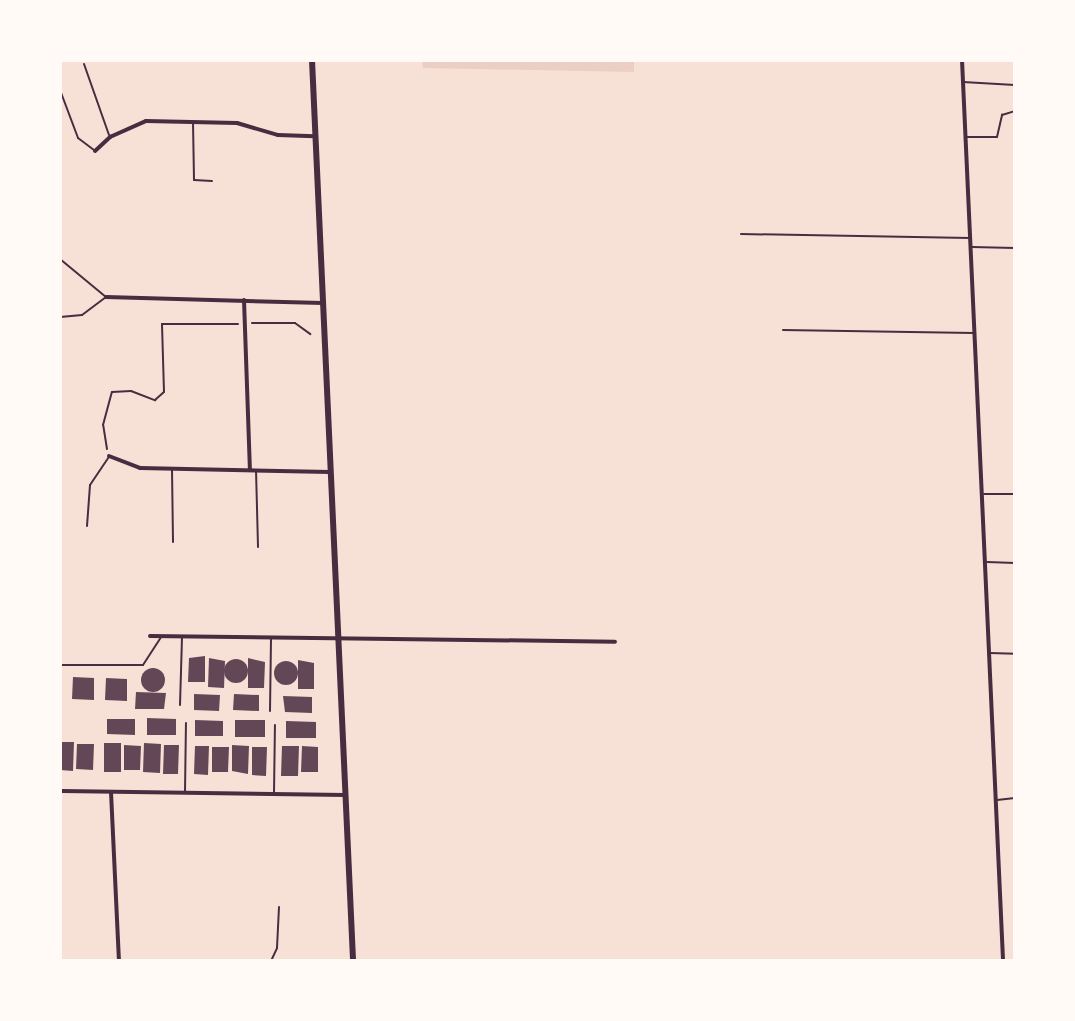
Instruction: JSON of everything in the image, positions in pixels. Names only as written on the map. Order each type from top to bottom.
[{"type":"street","points":[[312,60],[353,961]]},
{"type":"street","points":[[962,60],[1003,961]]},
{"type":"street","points":[[95,151],[110,137],[146,121],[193,121],[315,136]]},
{"type":"street","points":[[106,297],[323,303]]},
{"type":"street","points":[[244,300],[253,469]]},
{"type":"street","points":[[109,456],[140,468],[330,472]]},
{"type":"street","points":[[150,636],[615,642]]},
{"type":"street","points":[[62,791],[345,795]]},
{"type":"street","points":[[111,792],[119,961]]},
{"type":"street","points":[[224,961],[262,961]]},
{"type":"lane","points":[[84,64],[110,137]]},
{"type":"lane","points":[[962,82],[1015,85]]},
{"type":"lane","points":[[60,90],[78,138],[95,151]]},
{"type":"lane","points":[[965,137],[997,137],[1002,115],[1015,111]]},
{"type":"lane","points":[[193,121],[194,180],[212,181]]},
{"type":"lane","points":[[741,234],[971,238]]},
{"type":"lane","points":[[971,247],[1015,248]]},
{"type":"lane","points":[[60,259],[106,297],[82,315],[60,317]]},
{"type":"lane","points":[[783,330],[976,333]]},
{"type":"lane","points":[[87,526],[90,485],[109,456]]},
{"type":"lane","points":[[172,468],[173,542]]},
{"type":"lane","points":[[253,469],[258,547]]},
{"type":"lane","points":[[984,494],[1015,494]]},
{"type":"lane","points":[[986,562],[1015,563]]},
{"type":"lane","points":[[60,665],[143,665],[162,636]]},
{"type":"lane","points":[[180,705],[182,636]]},
{"type":"lane","points":[[270,711],[271,637]]},
{"type":"lane","points":[[989,653],[1015,654]]},
{"type":"lane","points":[[185,793],[186,723]]},
{"type":"lane","points":[[274,794],[275,725]]},
{"type":"lane","points":[[996,801],[1015,798]]},
{"type":"lane","points":[[271,961],[277,948],[279,907]]},
{"type":"path","points":[[109,456],[103,425],[112,392],[131,391],[155,400],[164,392],[162,324],[295,323],[310,334]]},
{"type":"shaded area","points":[[422,60],[634,60],[634,72],[423,68]]},
{"type":"building","points":[[205,656],[205,682],[188,682],[189,658]]},
{"type":"building","points":[[209,658],[225,661],[224,688],[208,687]]},
{"type":"building","points":[[248,658],[265,662],[264,688],[248,688]]},
{"type":"building","points":[[236,659],[244,663],[248,671],[244,679],[236,683],[228,679],[224,671],[228,663]]},
{"type":"building","points":[[298,660],[314,663],[314,689],[298,689]]},
{"type":"building","points":[[286,661],[294,665],[298,673],[294,681],[286,685],[278,681],[274,673],[278,665]]},
{"type":"building","points":[[153,668],[161,672],[165,680],[161,688],[153,692],[145,688],[141,680],[145,672]]},
{"type":"building","points":[[73,677],[94,678],[94,700],[72,699]]},
{"type":"building","points":[[106,678],[127,679],[127,701],[105,700]]},
{"type":"building","points":[[136,692],[166,693],[164,709],[135,709]]},
{"type":"building","points":[[194,694],[220,695],[219,711],[194,710]]},
{"type":"building","points":[[234,694],[259,695],[259,711],[233,710]]},
{"type":"building","points":[[283,696],[312,697],[312,713],[285,712]]},
{"type":"building","points":[[147,718],[176,719],[176,735],[147,735]]},
{"type":"building","points":[[107,719],[135,719],[135,735],[107,734]]},
{"type":"building","points":[[195,720],[223,721],[223,736],[195,736]]},
{"type":"building","points":[[235,720],[265,720],[265,737],[235,737]]},
{"type":"building","points":[[286,721],[316,722],[316,738],[286,738]]},
{"type":"building","points":[[60,742],[74,742],[73,771],[60,770]]},
{"type":"building","points":[[104,743],[121,743],[121,772],[104,772]]},
{"type":"building","points":[[144,743],[161,744],[160,773],[143,772]]},
{"type":"building","points":[[77,744],[94,744],[93,770],[76,769]]},
{"type":"building","points":[[124,745],[141,746],[140,770],[124,770]]},
{"type":"building","points":[[164,745],[179,745],[178,774],[163,774]]},
{"type":"building","points":[[232,745],[249,746],[248,774],[232,771]]},
{"type":"building","points":[[195,746],[209,746],[208,775],[194,774]]},
{"type":"building","points":[[282,746],[299,746],[298,776],[281,776]]},
{"type":"building","points":[[302,746],[318,747],[318,772],[301,772]]},
{"type":"building","points":[[212,747],[229,747],[228,772],[212,772]]},
{"type":"building","points":[[252,747],[267,747],[266,776],[252,775]]}]
